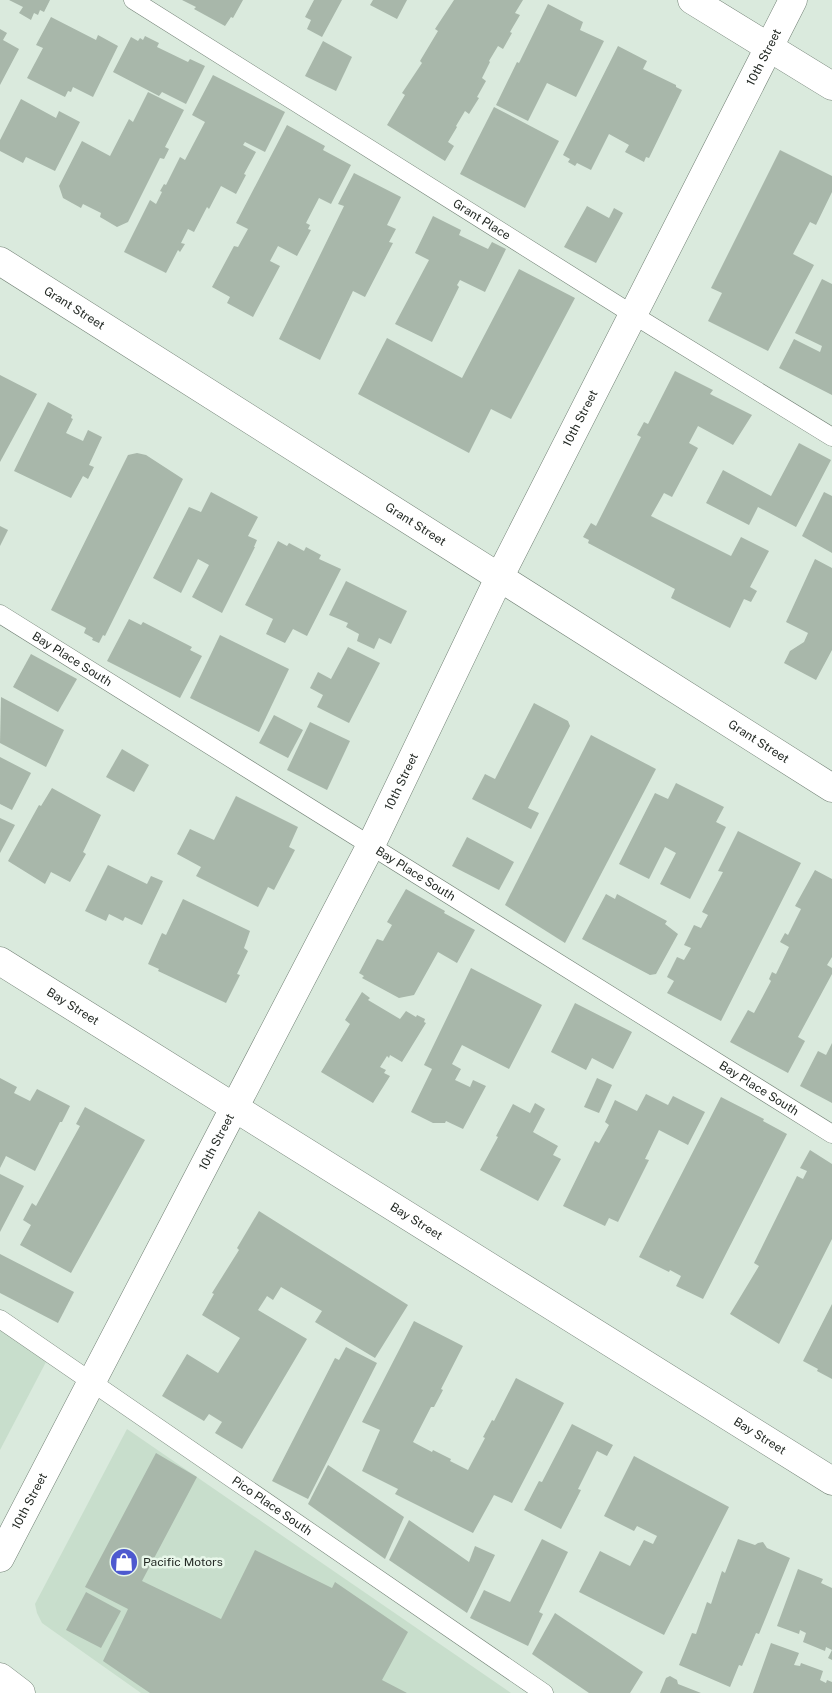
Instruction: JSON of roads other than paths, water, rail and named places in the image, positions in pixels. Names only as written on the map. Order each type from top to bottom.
[{"type":"street","points":[[692,0],[832,86]]},
{"type":"street","name":"10th Street","points":[[0,1558],[371,845],[499,578],[793,0]]},
{"type":"street","name":"Grant Street","points":[[0,261],[832,788]]},
{"type":"street","name":"Bay Street","points":[[0,961],[832,1481]]},
{"type":"street","points":[[0,1677],[22,1693]]},
{"type":"lane","name":"Grant Place","points":[[134,0],[632,314],[832,436]]},
{"type":"lane","name":"Bay Place South","points":[[0,614],[832,1134]]},
{"type":"lane","name":"Pico Place South","points":[[0,1319],[544,1693]]},
{"type":"place","name":"Pacific Motors","points":[[124,1562]]}]
